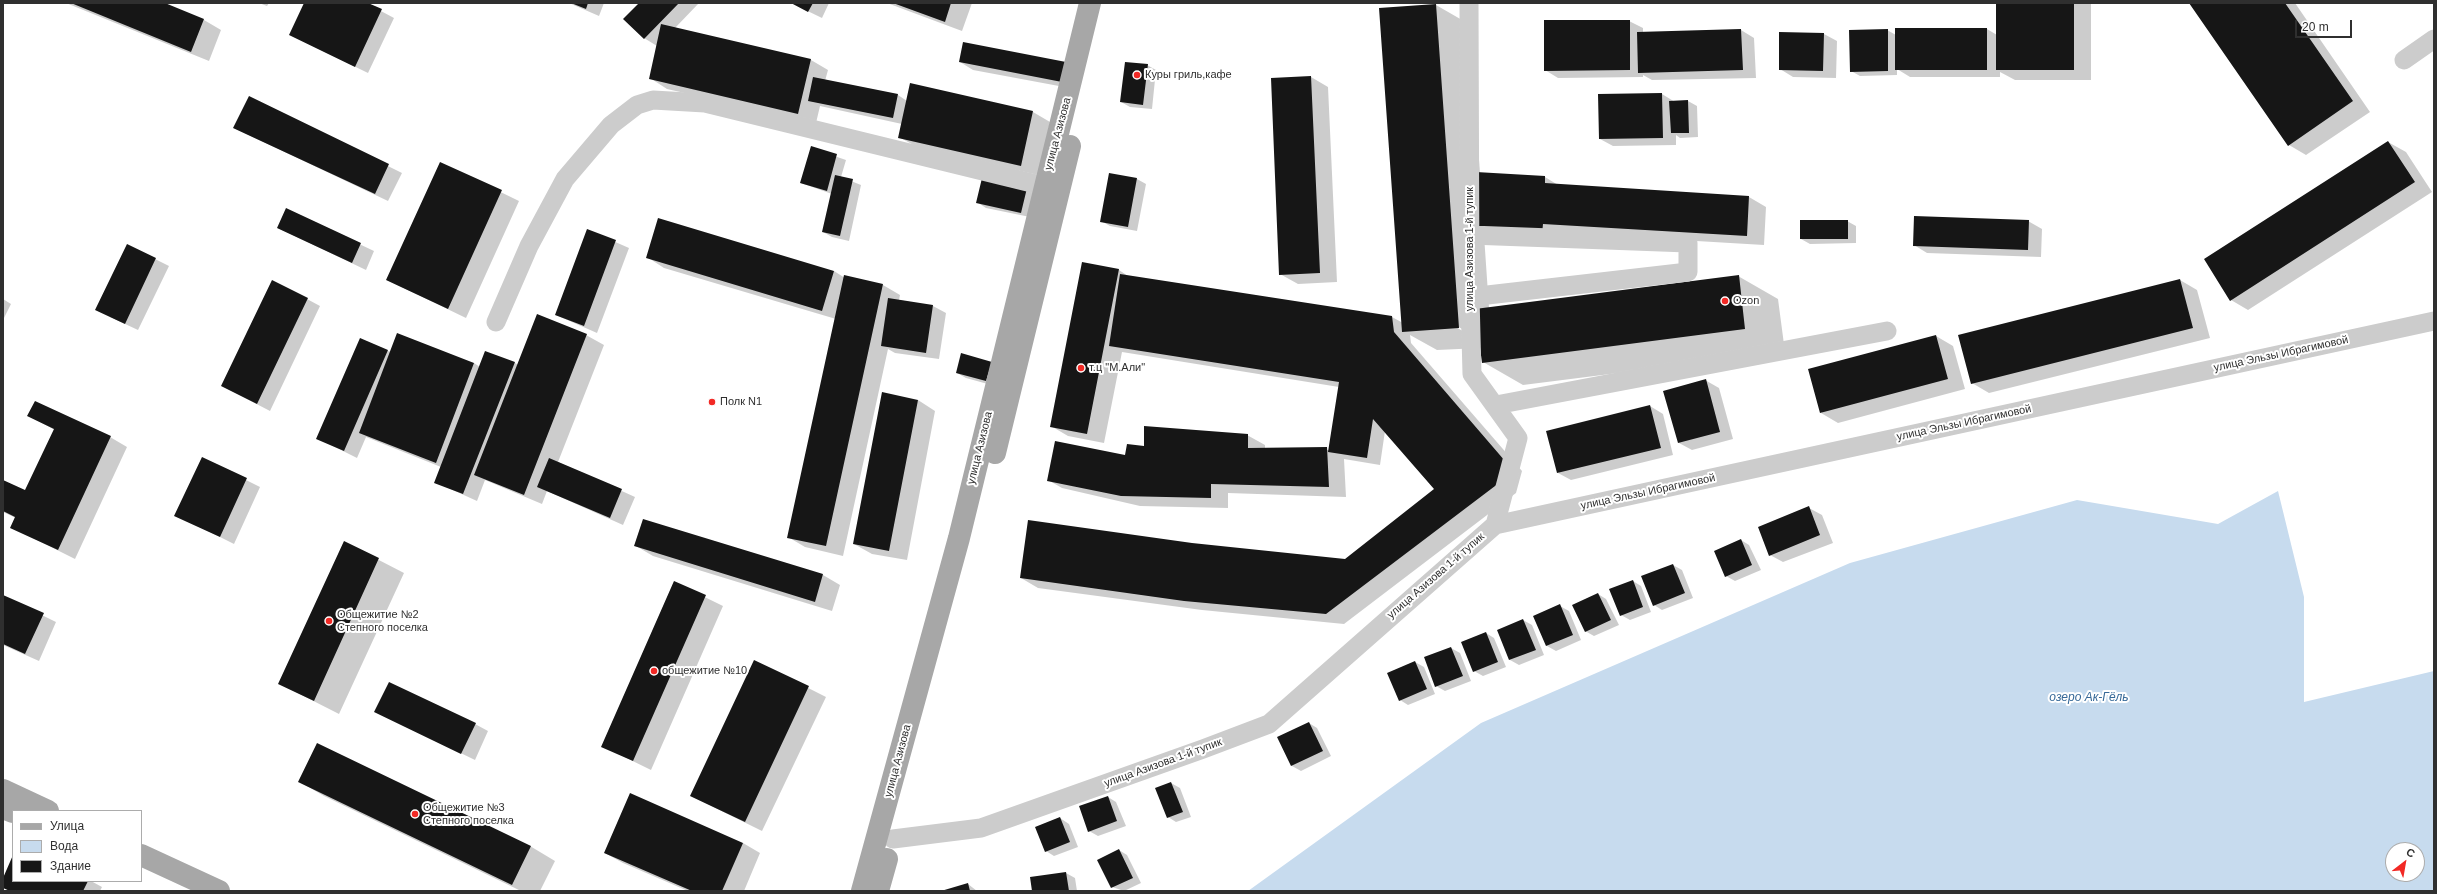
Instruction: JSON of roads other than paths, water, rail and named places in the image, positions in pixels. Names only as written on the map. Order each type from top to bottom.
[{"type":"main road","name":"улица Азизова","points":[[862,891],[959,538],[1090,3]]},
{"type":"main road","name":"улица Азизова","points":[[878,891],[986,489],[1104,3]]},
{"type":"main road","points":[[3,790],[46,810]]},
{"type":"main road","points":[[142,855],[219,891]]},
{"type":"main road","points":[[142,871],[184,891]]},
{"type":"street","name":"улица Азизова 1-й тупик","points":[[893,838],[981,828],[1196,752],[1269,724],[1495,525],[1518,438],[1496,405],[1472,374],[1468,3]]},
{"type":"street","points":[[2404,60],[2434,39]]},
{"type":"street","points":[[496,322],[529,246],[565,179],[611,125],[637,106],[653,100],[705,104],[1044,186]]},
{"type":"street","points":[[1470,235],[1688,243],[1688,272],[1470,297]]},
{"type":"street","name":"улица Эльзы Ибрагимовой","points":[[1495,525],[2434,321]]},
{"type":"street","points":[[1496,405],[1888,331]]},
{"type":"water","name":"озеро Ак-Гёль","points":[[2278,491],[2304,597],[2304,702],[2434,671],[2434,891],[1248,891],[1481,723],[1850,563],[2077,500],[2218,524]]},
{"type":"place","name":"Куры гриль,кафе","points":[[1137,75]]},
{"type":"place","name":"Ozon","points":[[1725,301]]},
{"type":"place","name":"т.ц \"М.Али\"","points":[[1081,368]]},
{"type":"place","name":"Полк N1","points":[[712,402]]},
{"type":"place","name":"Общежитие №2 Степного поселка","points":[[329,621]]},
{"type":"place","name":"общежитие №10","points":[[654,671]]},
{"type":"place","name":"Общежитие №3 Степного поселка","points":[[415,814]]}]
